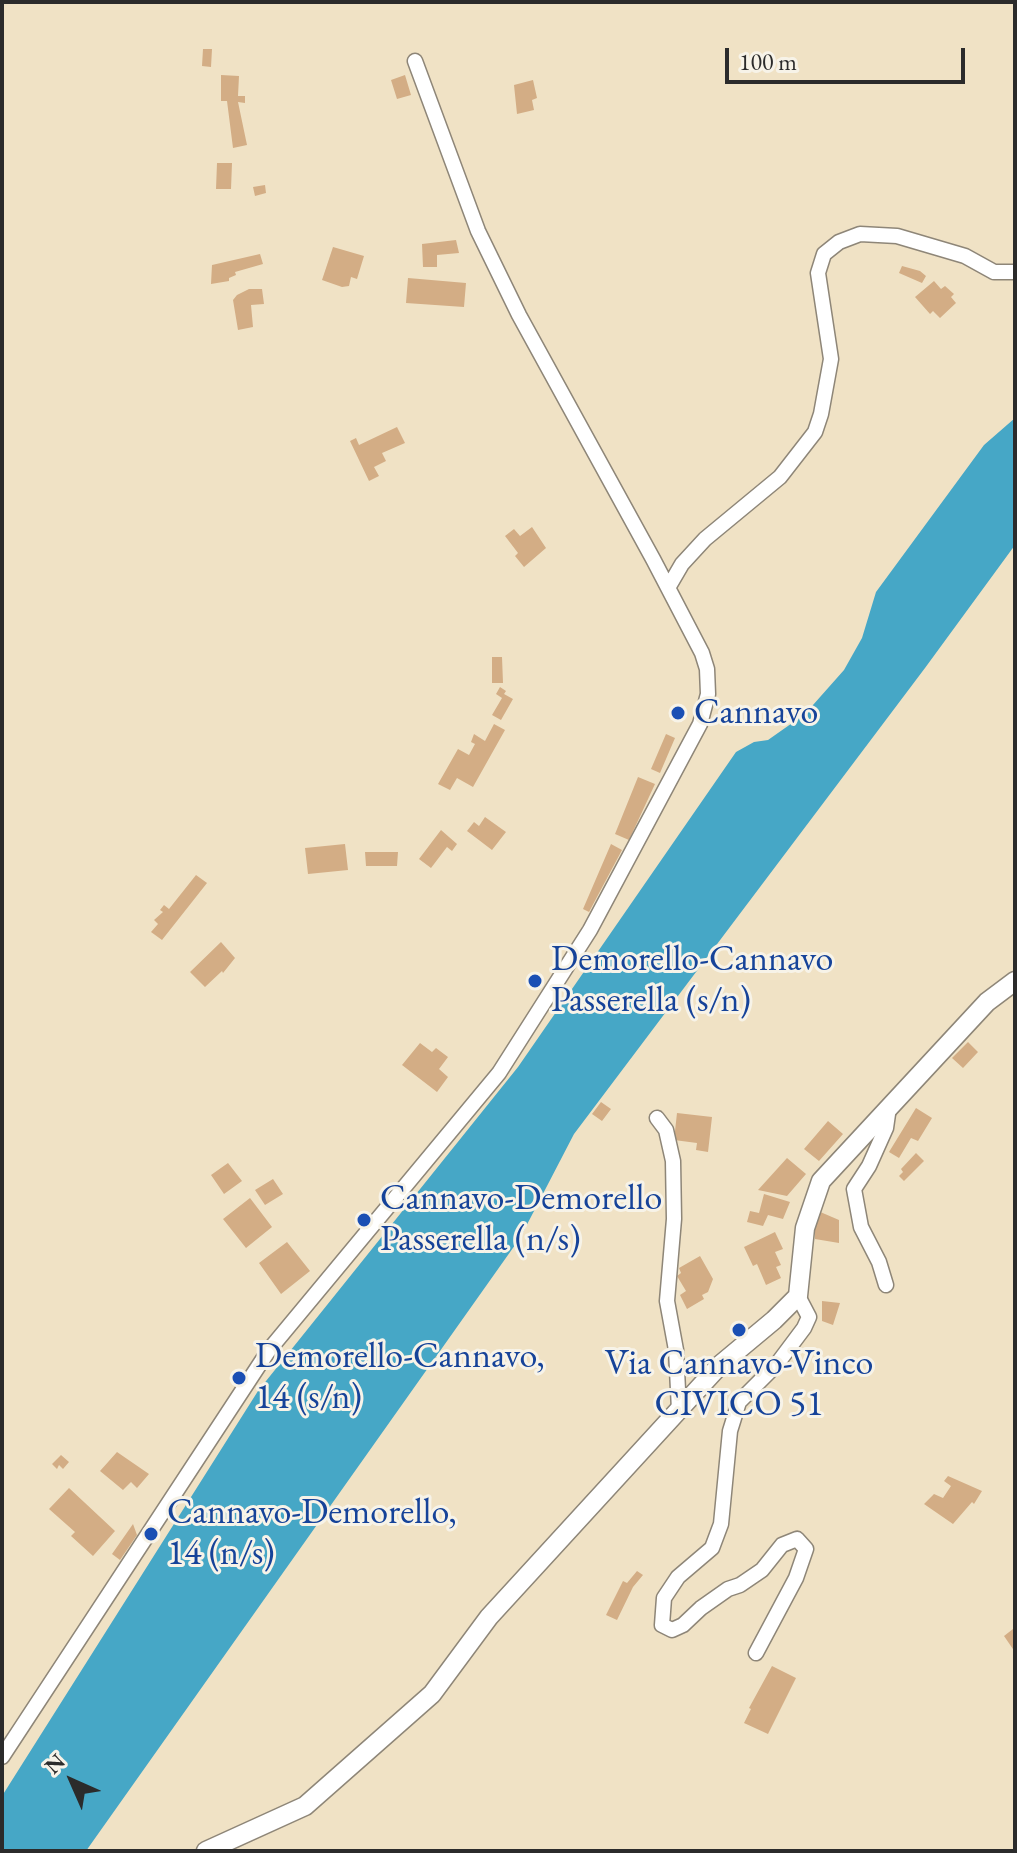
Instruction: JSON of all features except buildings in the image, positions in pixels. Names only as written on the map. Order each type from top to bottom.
[{"type":"street","points":[[2,1757],[269,1350],[499,1073],[590,930],[700,724],[708,694],[707,669],[702,653],[519,315],[478,231],[415,61]]},
{"type":"street","points":[[668,588],[682,564],[705,539],[780,477],[815,432],[831,359],[818,273],[824,254],[839,242],[860,234],[897,236],[965,256],[994,272],[1015,272]]},
{"type":"street","points":[[756,1653],[796,1578],[806,1549],[797,1539],[782,1545],[762,1570],[728,1589],[683,1625],[672,1630],[662,1625],[664,1598],[678,1577],[712,1548],[721,1524],[730,1431],[739,1402],[777,1364],[809,1317],[798,1296],[805,1228],[821,1181],[987,1002],[1015,981]]},
{"type":"street","points":[[886,1285],[879,1262],[861,1227],[854,1189],[869,1166],[886,1128],[889,1107]]},
{"type":"street","points":[[657,1118],[666,1130],[673,1161],[674,1219],[667,1301],[676,1350],[679,1410]]},
{"type":"street","points":[[206,1851],[305,1806],[432,1694],[489,1617],[720,1365],[798,1296]]},
{"type":"water","points":[[1015,418],[1015,545],[574,1134],[520,1238],[86,1851],[2,1851],[2,1796],[258,1391],[518,1067],[736,752],[754,742],[768,740],[805,714],[844,670],[862,638],[876,592],[984,445]]},
{"type":"place","name":"Cannavo","points":[[678,713]]},
{"type":"place","name":"Demorello-Cannavo Passerella (s/n)","points":[[535,981]]},
{"type":"place","name":"Cannavo-Demorello Passerella (n/s)","points":[[364,1220]]},
{"type":"place","name":"Via Cannavo-Vinco CIVICO 51","points":[[739,1330]]},
{"type":"place","name":"Demorello-Cannavo, 14 (s/n)","points":[[239,1378]]},
{"type":"place","name":"Cannavo-Demorello, 14 (n/s)","points":[[151,1534]]}]
